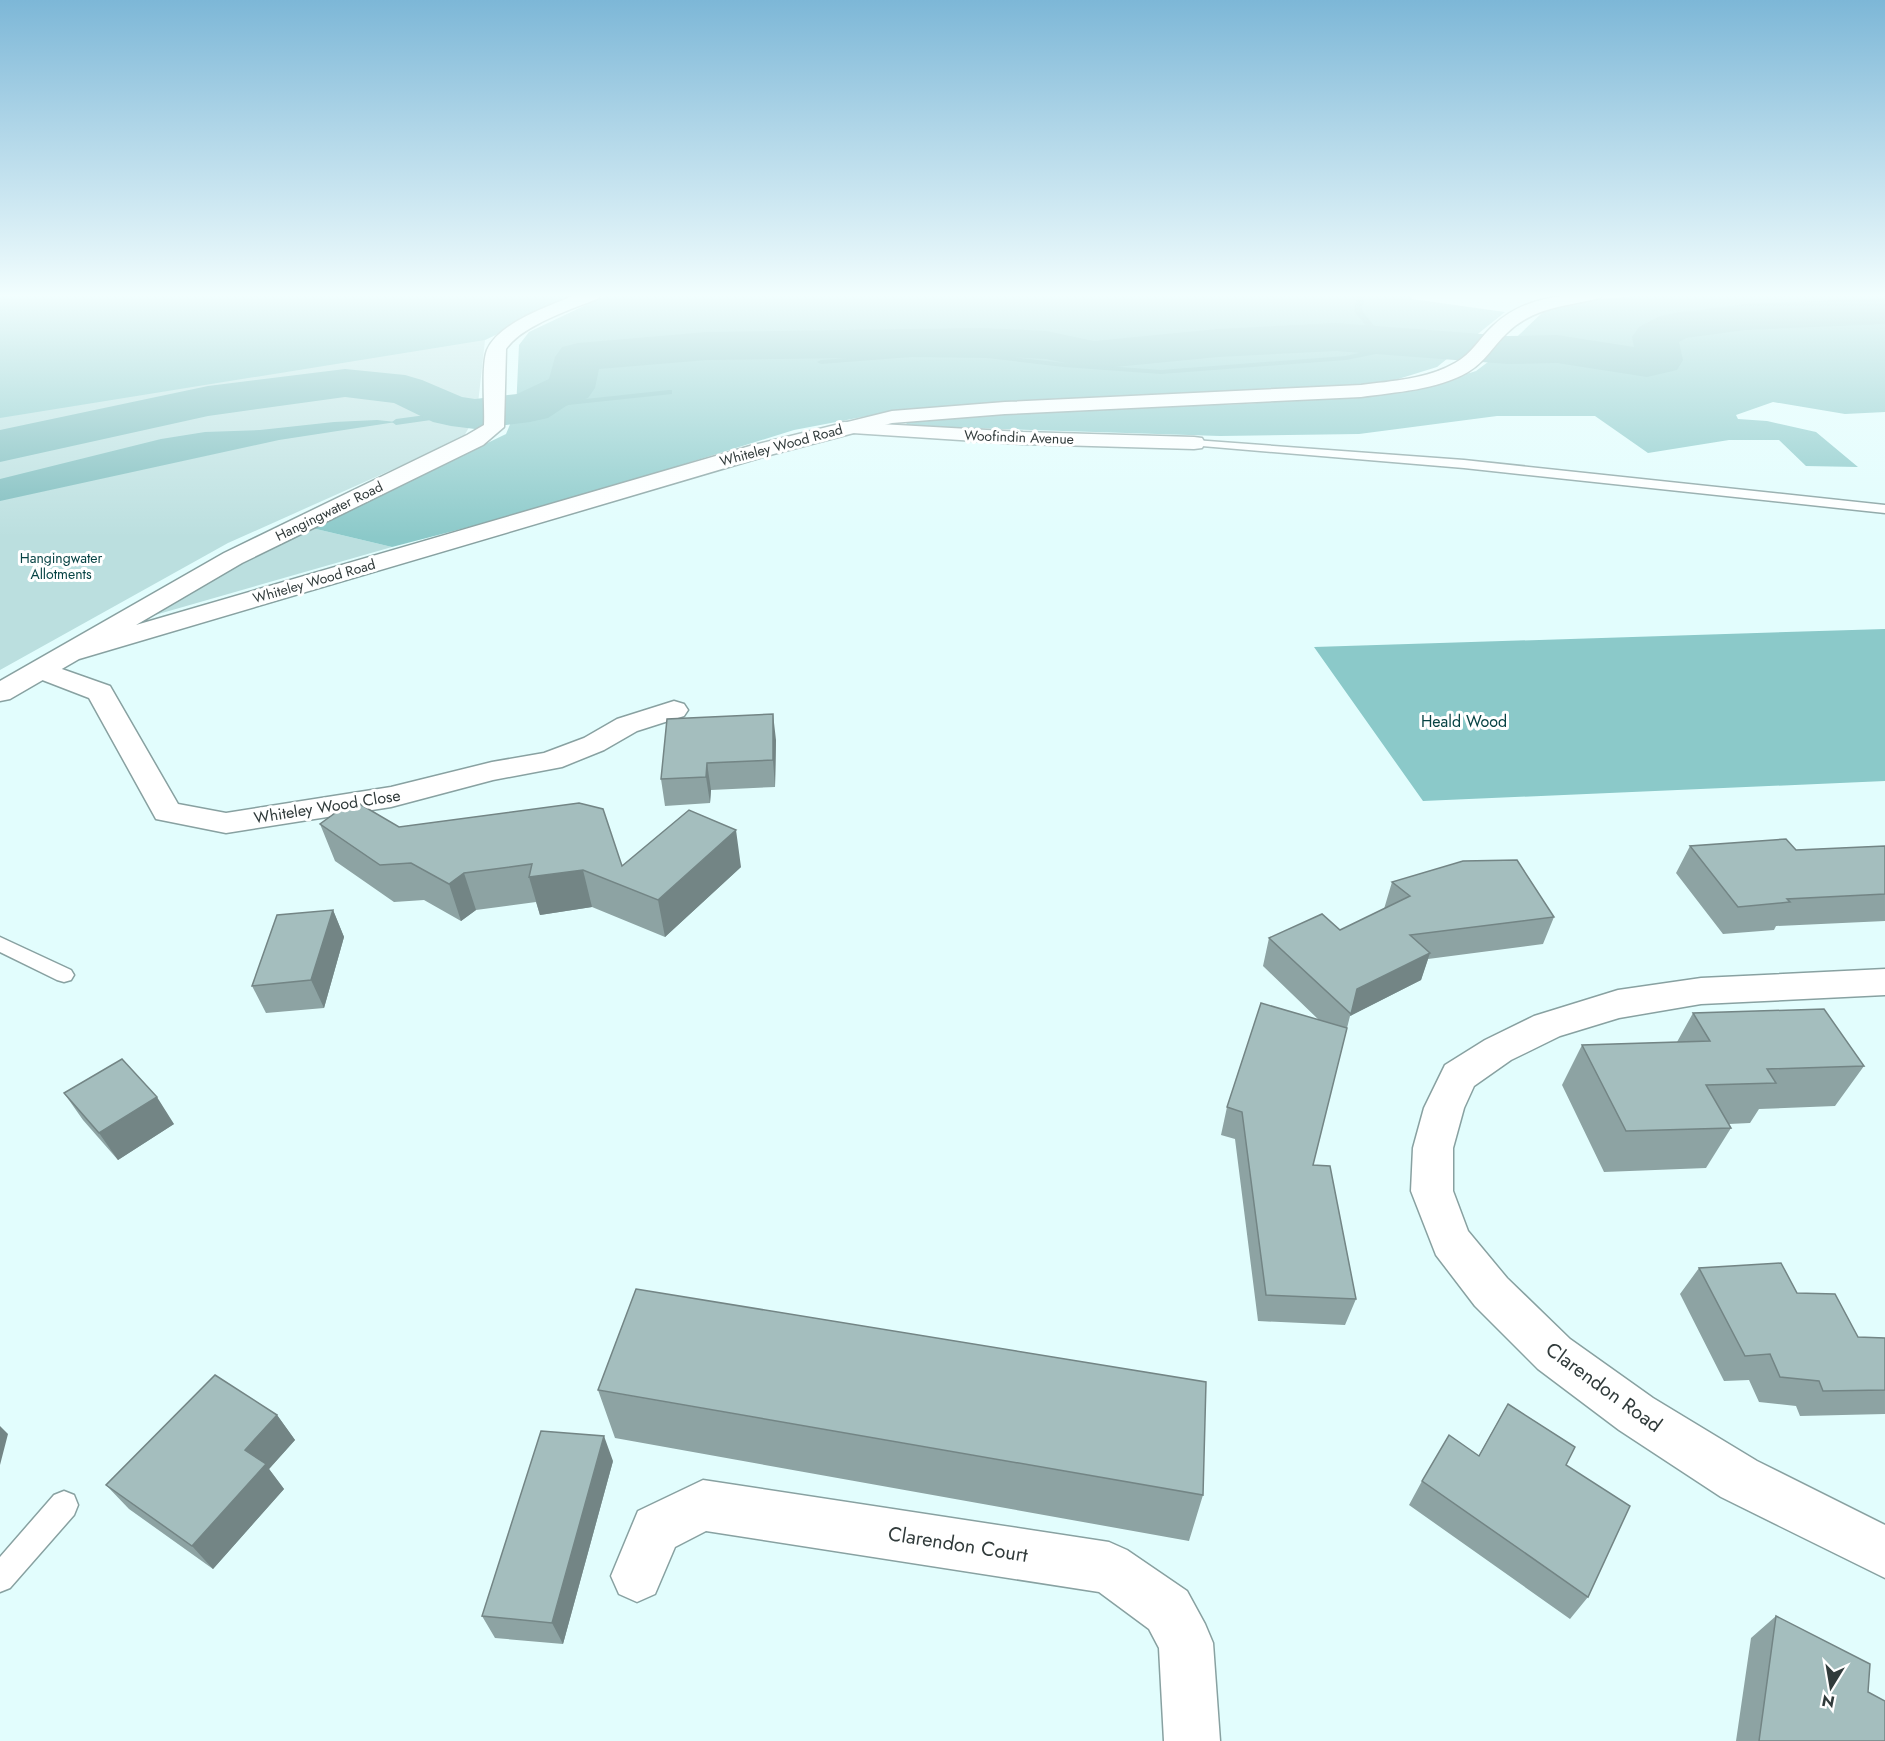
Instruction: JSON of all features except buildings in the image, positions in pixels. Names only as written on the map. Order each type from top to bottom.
[{"type":"street","name":"Hangingwater Road","points":[[0,693],[233,558],[338,505],[439,458],[494,427],[496,375]]},
{"type":"street","name":"Whiteley Wood Road","points":[[73,652],[844,428],[892,417],[1361,391],[1414,384],[1438,375]]},
{"type":"street","name":"Woofindin Avenue","points":[[844,428],[1023,438],[1194,443]]},
{"type":"street","name":"Whiteley Wood Close","points":[[42,670],[100,692],[167,812],[226,822],[391,796],[492,771],[551,761],[594,744],[627,725],[674,710]]},
{"type":"street","name":"Clarendon Road","points":[[1885,981],[1701,991],[1618,1004],[1547,1026],[1498,1050],[1460,1077],[1444,1108],[1433,1148],[1432,1191],[1451,1242],[1491,1292],[1554,1354],[1636,1414],[1739,1479],[1885,1552]]},
{"type":"street","name":"Clarendon Court","points":[[637,1576],[656,1529],[703,1505],[1109,1568],[1168,1610],[1186,1643],[1192,1741]]},
{"type":"lane","points":[[1194,443],[1464,464],[1885,509]]},
{"type":"lane","points":[[0,944],[64,975]]},
{"type":"lane","points":[[0,1578],[64,1505]]},
{"type":"green space","name":"Hangingwater Allotments","points":[[0,375],[481,375],[477,413],[463,438],[228,543],[0,670]]},
{"type":"green space","points":[[0,375],[266,375],[0,418]]},
{"type":"green space","points":[[518,375],[1410,375],[1395,380],[1317,390],[899,410],[794,430],[553,505],[392,547],[312,528],[506,434],[516,410]]},
{"type":"green space","points":[[1463,375],[1885,375],[1885,412],[1845,414],[1773,402],[1736,415],[1738,419],[1767,421],[1816,432],[1858,467],[1806,466],[1779,440],[1729,440],[1648,453],[1595,416],[1497,416],[1359,434],[1220,436],[907,426],[906,421],[1008,412],[1243,404],[1379,395],[1423,388]]},
{"type":"green space","points":[[312,528],[392,547],[148,617],[259,554]]},
{"type":"green space","name":"Heald Wood","points":[[1885,629],[1885,781],[1423,801],[1314,647]]},
{"type":"shaded area","points":[[377,420],[396,422],[279,440],[0,501],[0,479],[161,439],[205,432],[260,430]]},
{"type":"waterway","points":[[0,446],[208,401],[345,383],[405,390],[451,411],[475,414],[530,407],[549,396],[571,388],[574,375]]},
{"type":"waterway","points":[[530,407],[669,392]]},
{"type":"waterway","points":[[430,401],[470,406],[544,397]]},
{"type":"waterway","points":[[396,422],[463,413]]}]
